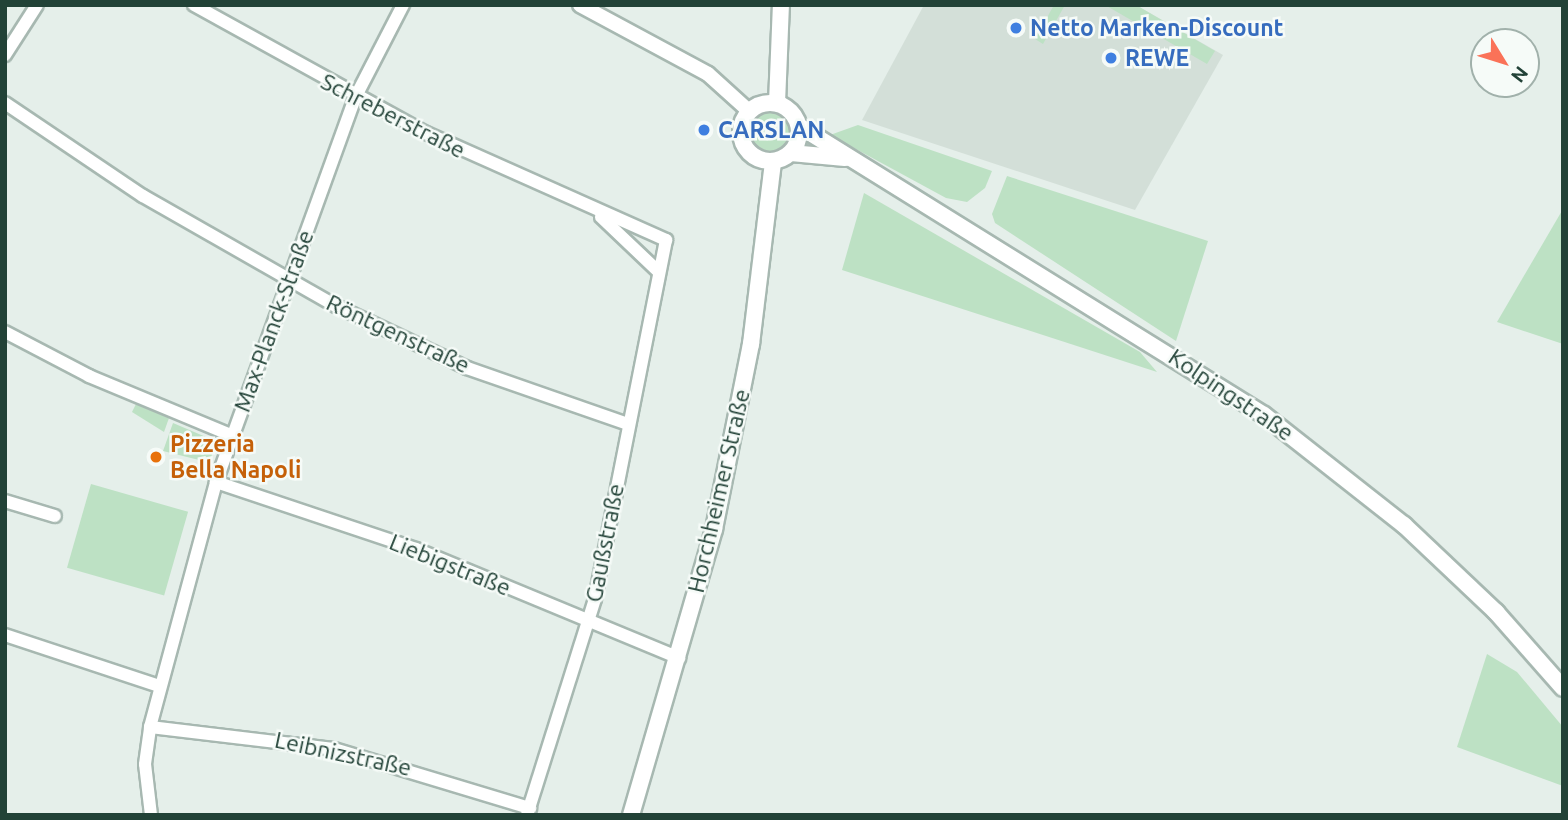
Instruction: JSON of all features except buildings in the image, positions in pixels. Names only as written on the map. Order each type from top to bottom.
[{"type":"main road","points":[[777,103],[749,111],[740,129],[744,146],[756,158],[773,161],[791,153],[799,126],[777,103],[781,5]]},
{"type":"main road","name":"Kolpingstraße","points":[[799,126],[1112,316],[1274,423],[1414,534],[1496,612],[1563,688]]},
{"type":"main road","name":"Kolpingstraße","points":[[791,153],[854,161]]},
{"type":"main road","name":"Horchheimer Straße","points":[[631,815],[679,658],[751,344],[773,161]]},
{"type":"street","points":[[5,55],[37,5]]},
{"type":"street","name":"Schreberstraße","points":[[194,5],[355,97],[598,214],[666,240],[659,272]]},
{"type":"street","name":"Max-Planck-Straße","points":[[151,815],[145,764],[150,727],[216,482],[355,97],[403,5]]},
{"type":"street","points":[[580,5],[708,74],[749,111]]},
{"type":"street","name":"Röntgenstraße","points":[[5,103],[143,196],[289,279],[467,368],[628,424]]},
{"type":"street","name":"Schreberstraße","points":[[598,214],[659,272]]},
{"type":"street","name":"Gaußstraße","points":[[528,811],[588,622],[659,272]]},
{"type":"street","points":[[5,332],[89,376],[233,436]]},
{"type":"street","name":"Liebigstraße","points":[[216,482],[416,549],[679,658]]},
{"type":"street","points":[[5,501],[55,516]]},
{"type":"street","points":[[5,635],[159,686]]},
{"type":"street","name":"Leibnizstraße","points":[[150,727],[334,749],[528,811]]},
{"type":"shaded area","points":[[924,5],[1136,5],[1223,55],[1135,210],[862,120]]},
{"type":"green space","points":[[1054,5],[1065,5],[1043,44],[1035,39]]},
{"type":"green space","points":[[1105,5],[1136,5],[1215,51],[1207,64]]},
{"type":"green space","points":[[769,110],[784,117],[791,132],[784,147],[769,154],[754,147],[747,132],[754,117]]},
{"type":"green space","points":[[858,125],[992,171],[985,188],[967,202],[946,198],[830,135]]},
{"type":"green space","points":[[1007,176],[1208,241],[1176,341],[995,223],[992,214]]},
{"type":"green space","points":[[864,193],[1140,352],[1157,372],[842,270]]},
{"type":"green space","points":[[1563,209],[1563,344],[1497,322]]},
{"type":"green space","points":[[136,404],[169,418],[164,432],[132,412]]},
{"type":"green space","points":[[173,423],[213,440],[211,463],[163,451]]},
{"type":"green space","points":[[91,484],[188,512],[164,595],[67,568]]},
{"type":"green space","points":[[1487,654],[1517,672],[1563,727],[1563,786],[1457,747]]},
{"type":"place","name":"Netto Marken-Discount","points":[[1016,28]]},
{"type":"place","name":"REWE","points":[[1111,58]]},
{"type":"place","name":"CARSLAN","points":[[704,130]]},
{"type":"place","name":"Pizzeria Bella Napoli","points":[[156,457]]}]
